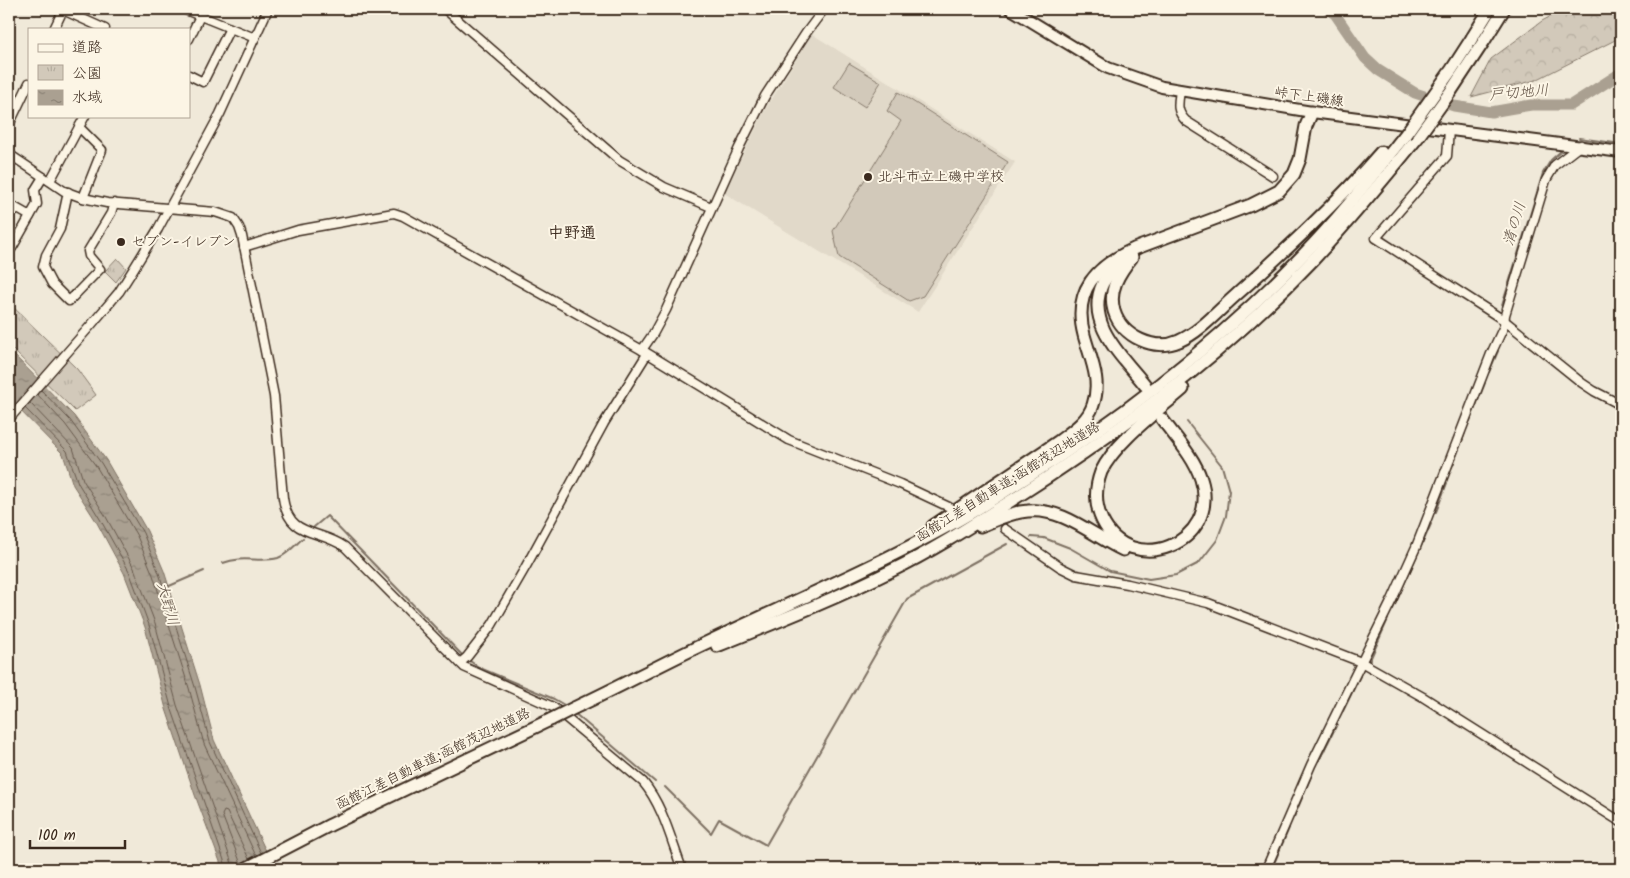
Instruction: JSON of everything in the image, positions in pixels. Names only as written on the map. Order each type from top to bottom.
[{"type":"highway","points":[[1132,257],[1120,272],[1114,286],[1112,298],[1117,320],[1131,334],[1141,341],[1151,344],[1165,345],[1178,342],[1195,332],[1319,219],[1401,134],[1452,69],[1490,9]]},
{"type":"highway","name":"函館江差自動車道;函館茂辺地道路","points":[[634,679],[795,614],[883,575],[955,536],[1069,464],[1192,373],[1270,304],[1357,212],[1418,137],[1451,91],[1504,9]]},
{"type":"highway","points":[[1103,266],[1093,286],[1090,301],[1091,322],[1100,339],[1141,388],[1100,324],[1097,308],[1098,294],[1107,276],[1118,264],[1132,257],[1256,209],[1277,200],[1287,193],[1303,171],[1313,127],[1312,112]]},
{"type":"highway","points":[[850,576],[946,518],[1077,428],[1093,407],[1097,389],[1094,365],[1083,333],[1081,305],[1091,280],[1103,266],[1118,256],[1251,205],[1279,191],[1294,174],[1300,159],[1306,126],[1312,112]]},
{"type":"highway","name":"函館江差自動車道;函館茂辺地道路","points":[[245,869],[330,825],[552,719],[705,643],[850,576],[949,526],[1063,455],[1155,389],[1221,334],[1303,255],[1348,205],[1401,134]]},
{"type":"highway","points":[[955,536],[1011,514],[1029,510],[1061,516],[1130,554],[1146,557],[1163,556],[1179,550],[1192,542],[1204,526],[1210,512],[1212,497],[1209,483],[1202,465],[1165,417],[1201,479],[1204,506],[1198,523],[1187,536],[1173,546],[1158,550],[1132,548],[1116,538],[1105,525],[1098,512],[1096,499],[1097,485],[1102,472],[1120,446],[1194,380],[1270,304]]},
{"type":"main road","name":"峠下上磯線","points":[[1011,9],[1108,68],[1162,88],[1312,112],[1621,152]]},
{"type":"street","points":[[54,28],[62,9],[103,28]]},
{"type":"street","points":[[183,9],[255,38]]},
{"type":"street","points":[[9,419],[119,292],[169,209],[220,114],[268,9]]},
{"type":"street","points":[[445,9],[619,160],[664,187],[711,208]]},
{"type":"street","points":[[464,660],[492,624],[516,584],[645,352],[765,96],[824,9]]},
{"type":"street","points":[[190,37],[200,16]]},
{"type":"street","points":[[190,76],[203,82],[230,28]]},
{"type":"street","points":[[9,125],[28,85]]},
{"type":"street","points":[[1180,91],[1177,106],[1179,113],[1186,121],[1272,176]]},
{"type":"street","points":[[12,248],[37,204],[35,190],[46,179],[84,118]]},
{"type":"street","points":[[79,127],[102,150],[83,198]]},
{"type":"street","points":[[1449,130],[1447,156],[1376,238],[1505,321],[1582,383],[1621,405]]},
{"type":"street","points":[[1266,869],[1311,765],[1416,547],[1491,354],[1504,326],[1546,180],[1556,165],[1581,146]]},
{"type":"street","points":[[9,154],[46,179],[68,192],[83,198],[169,209],[215,212],[233,218],[239,227],[252,281],[274,396],[285,512],[297,526],[336,541],[345,547],[464,660],[476,674],[553,707],[643,782],[651,794],[667,828],[682,869]]},
{"type":"street","points":[[68,192],[60,229],[46,255],[43,267],[52,284],[69,301],[100,269],[89,256],[88,250],[111,213],[114,203]]},
{"type":"street","points":[[9,204],[30,216]]},
{"type":"street","points":[[244,248],[298,230],[394,213],[403,216],[645,352],[789,440],[900,484],[949,507]]},
{"type":"street","points":[[1005,529],[1076,575],[1152,590],[1208,604],[1361,662],[1423,697],[1621,822]]},
{"type":"shaded area","name":"北斗市立上磯中学校","points":[[812,34],[1015,162],[918,312],[724,193],[765,110]]},
{"type":"green space","points":[[1564,9],[1621,9],[1621,37],[1536,80],[1471,97],[1491,59],[1542,21]]},
{"type":"green space","points":[[849,63],[881,82],[865,107],[834,87]]},
{"type":"green space","points":[[898,92],[1008,162],[923,296],[909,301],[839,257],[833,231],[901,121],[887,111]]},
{"type":"green space","points":[[117,258],[126,268],[116,282],[105,271]]},
{"type":"green space","points":[[9,303],[77,369],[96,395],[75,411],[9,346]]},
{"type":"water","name":"大野川","points":[[9,350],[74,416],[106,460],[147,531],[164,571],[200,685],[214,740],[264,847],[277,869],[223,869],[195,795],[166,709],[145,627],[124,573],[96,521],[73,485],[63,454],[9,399]]},
{"type":"waterway","name":"戸切地川","points":[[1328,9],[1335,14],[1365,58],[1378,70],[1415,93],[1454,106],[1491,112],[1531,105],[1571,105],[1621,73]]},
{"type":"waterway","name":"清の川","points":[[1579,138],[1621,144]]},
{"type":"waterway","name":"清の川","points":[[1501,309],[1543,173],[1551,160],[1561,151]]},
{"type":"waterway","name":"清の川","points":[[1489,372],[1498,351]]},
{"type":"waterway","name":"清の川","points":[[1470,421],[1485,383]]},
{"type":"waterway","points":[[1031,537],[1044,538],[1070,548],[1110,571],[1149,579],[1176,575],[1199,563],[1217,540],[1226,516],[1229,491],[1222,466],[1187,422]]},
{"type":"waterway","name":"清の川","points":[[1452,467],[1465,433]]},
{"type":"waterway","name":"清の川","points":[[1436,512],[1447,483]]},
{"type":"waterway","points":[[314,527],[327,516],[463,656]]},
{"type":"waterway","name":"清の川","points":[[1393,609],[1431,524]]},
{"type":"waterway","points":[[223,563],[244,559],[265,560],[278,558],[288,552],[303,538]]},
{"type":"waterway","points":[[665,787],[711,833],[719,819],[766,845],[907,599],[1007,544]]},
{"type":"waterway","name":"大野川","points":[[167,587],[204,571]]},
{"type":"waterway","name":"清の川","points":[[1369,662],[1388,619]]},
{"type":"waterway","points":[[467,659],[480,668],[554,699],[566,706]]},
{"type":"waterway","name":"清の川","points":[[1343,711],[1360,676]]},
{"type":"waterway","points":[[573,712],[655,782]]},
{"type":"waterway","name":"清の川","points":[[1319,761],[1337,724]]},
{"type":"waterway","name":"清の川","points":[[1294,817],[1312,774]]},
{"type":"waterway","name":"清の川","points":[[1275,861],[1289,828]]},
{"type":"place","name":"北斗市立上磯中学校","points":[[868,177]]},
{"type":"place","name":"セブン-イレブン","points":[[121,242]]},
{"type":"district","name":"中野通","points":[[572,233]]}]
